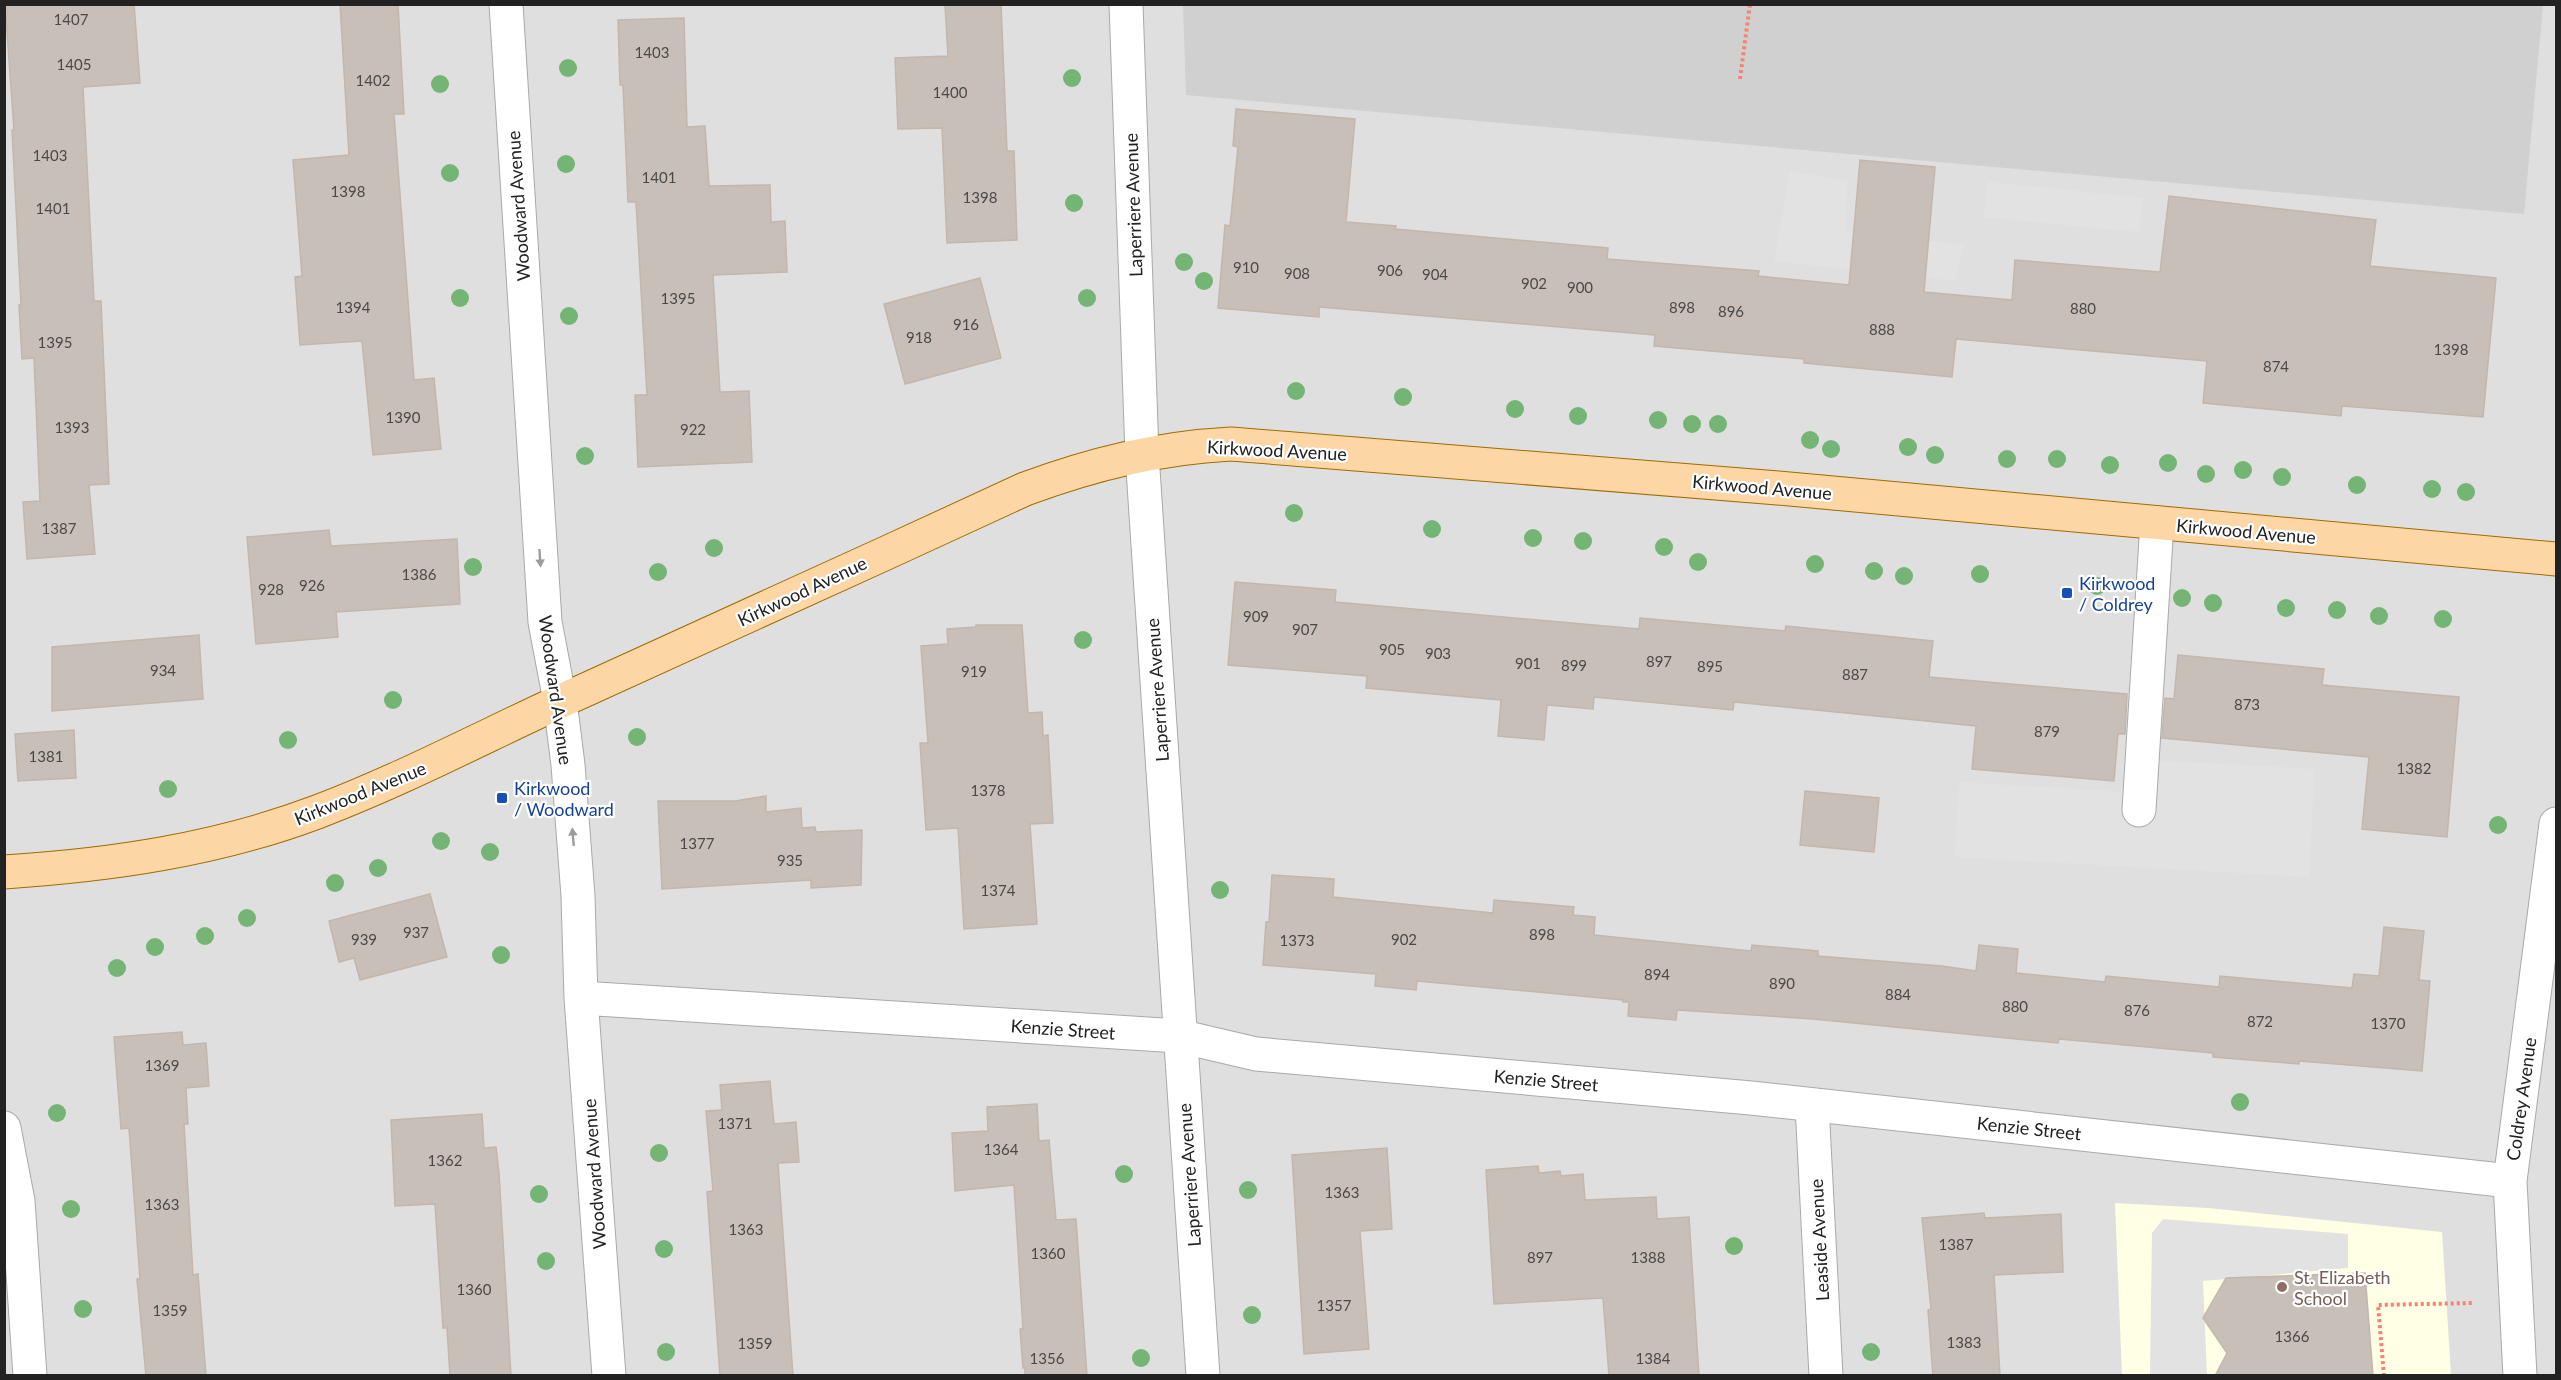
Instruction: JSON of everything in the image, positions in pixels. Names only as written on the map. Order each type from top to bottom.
[{"type":"main road","name":"Kirkwood Avenue","points":[[4,872],[74,868],[145,858],[256,832],[315,813],[429,766],[560,701],[1025,489],[1081,469],[1142,454],[1231,444],[1778,488],[2556,559]]},
{"type":"street","name":"Woodward Avenue","points":[[506,4],[545,622],[560,701],[568,765],[578,896],[581,998],[609,1376]]},
{"type":"street","name":"Laperriere Avenue","points":[[1126,4],[1142,454],[1203,1376]]},
{"type":"street","points":[[2139,810],[2157,523]]},
{"type":"street","name":"Coldrey Avenue","points":[[2520,1376],[2510,1181],[2556,824]]},
{"type":"street","name":"Kenzie Street","points":[[581,998],[1179,1036],[1256,1054],[1812,1105],[2510,1181]]},
{"type":"street","name":"Leaside Avenue","points":[[1812,1105],[1826,1376]]},
{"type":"street","points":[[4,1128],[18,1201],[30,1376]]},
{"type":"path","points":[[1740,79],[1749,4]]},
{"type":"path","points":[[2384,1376],[2378,1305],[2516,1302]]},
{"type":"shaded area","points":[[1183,4],[2543,5],[2524,214],[1186,95]]},
{"type":"shaded area","points":[[5,5],[2556,5],[2556,1375],[5,1376]]},
{"type":"shaded area","points":[[1790,171],[1847,181],[1846,231],[1964,245],[1955,281],[1774,261]]},
{"type":"shaded area","points":[[1988,182],[2143,198],[2139,232],[1984,217]]},
{"type":"shaded area","points":[[2130,759],[2315,769],[2309,877],[1955,857],[1959,782],[2128,792]]},
{"type":"shaded area","name":"St. Elizabeth School","points":[[2115,1203],[2208,1208],[2442,1232],[2451,1375],[2122,1375]]},
{"type":"shaded area","points":[[2163,1219],[2348,1234],[2348,1268],[2203,1281],[2207,1375],[2150,1376],[2152,1233]]},
{"type":"building","points":[[5,4],[134,4],[140,83],[83,87],[94,301],[101,301],[109,484],[89,485],[95,554],[27,559],[23,502],[40,501],[34,358],[22,359],[12,130],[14,130]]},
{"type":"building","points":[[340,4],[398,4],[404,114],[394,114],[414,380],[434,378],[441,449],[373,455],[362,341],[300,345],[295,277],[302,276],[293,160],[349,155]]},
{"type":"building","points":[[945,4],[1001,4],[1007,151],[1014,151],[1017,240],[947,243],[942,128],[898,129],[895,58],[948,56]]},
{"type":"building","points":[[684,18],[687,127],[705,126],[709,186],[770,185],[771,222],[785,221],[787,272],[713,275],[720,392],[749,391],[752,462],[638,467],[635,395],[647,395],[636,202],[628,202],[618,20]]},
{"type":"building","points":[[1236,109],[1355,119],[1346,222],[1396,226],[1395,229],[1608,248],[1607,259],[1759,271],[1758,276],[1849,285],[1860,160],[1935,167],[1924,292],[2012,300],[2015,260],[2160,272],[2169,196],[2376,220],[2370,266],[2496,278],[2483,417],[2342,406],[2341,416],[2203,403],[2207,361],[1956,339],[1952,377],[1804,363],[1804,359],[1654,346],[1655,335],[1319,307],[1319,317],[1218,308],[1225,225],[1230,226],[1238,147],[1233,146]]},
{"type":"building","points":[[980,278],[1001,358],[905,384],[884,304]]},
{"type":"building","points":[[329,530],[331,546],[457,539],[460,604],[336,612],[338,637],[256,644],[247,537]]},
{"type":"building","points":[[1235,582],[1336,590],[1335,602],[1639,629],[1640,618],[1785,631],[1786,626],[1933,641],[1929,677],[2127,694],[2125,734],[2118,734],[2114,781],[1972,769],[1976,726],[1734,702],[1733,710],[1594,697],[1593,709],[1547,705],[1544,740],[1498,736],[1501,700],[1366,688],[1367,676],[1228,665]]},
{"type":"building","points":[[976,625],[1022,625],[1028,713],[1042,712],[1043,736],[1048,735],[1053,823],[1030,824],[1037,924],[964,929],[958,828],[926,830],[920,743],[928,743],[921,646],[948,644],[947,629],[976,627]]},
{"type":"building","points":[[199,635],[203,699],[52,711],[52,647]]},
{"type":"building","points":[[2178,655],[2324,669],[2322,685],[2459,697],[2447,837],[2362,829],[2369,757],[2162,738],[2165,698],[2174,699]]},
{"type":"building","points":[[74,730],[76,778],[18,781],[15,734]]},
{"type":"building","points":[[1805,791],[1879,798],[1874,852],[1800,845]]},
{"type":"building","points":[[766,796],[766,812],[801,808],[802,828],[815,827],[816,832],[862,830],[861,885],[811,888],[811,880],[662,889],[658,801],[735,801]]},
{"type":"building","points":[[1272,875],[1334,879],[1333,897],[1493,913],[1494,900],[1574,907],[1573,915],[1595,917],[1594,935],[1751,951],[1752,945],[1818,951],[1818,956],[1976,971],[1979,945],[2018,949],[2016,973],[2105,982],[2106,976],[2219,987],[2220,976],[2352,988],[2354,974],[2379,976],[2384,927],[2424,931],[2419,980],[2430,981],[2422,1071],[2213,1057],[2213,1053],[2059,1039],[2058,1043],[1813,1019],[1677,1010],[1676,1020],[1628,1016],[1629,1002],[1623,1002],[1623,1000],[1417,981],[1416,990],[1375,986],[1376,974],[1263,965]]},
{"type":"building","points":[[430,894],[447,957],[360,980],[354,958],[339,962],[329,921]]},
{"type":"building","points":[[182,1032],[183,1045],[206,1043],[209,1086],[186,1088],[188,1124],[184,1124],[193,1275],[198,1274],[206,1376],[146,1376],[137,1279],[140,1279],[129,1128],[121,1129],[114,1037]]},
{"type":"building","points":[[770,1081],[774,1124],[796,1122],[799,1162],[778,1163],[793,1376],[720,1376],[707,1192],[713,1191],[706,1111],[722,1110],[720,1085]]},
{"type":"building","points":[[1037,1104],[1039,1141],[1049,1140],[1056,1220],[1076,1219],[1087,1376],[1025,1376],[1020,1329],[1023,1329],[1014,1185],[955,1191],[952,1133],[988,1131],[987,1107]]},
{"type":"building","points":[[482,1114],[484,1148],[496,1147],[499,1173],[511,1376],[450,1376],[447,1328],[443,1328],[435,1204],[395,1206],[391,1120]]},
{"type":"building","points":[[1387,1148],[1392,1229],[1360,1231],[1369,1349],[1304,1354],[1292,1155]]},
{"type":"building","points":[[1538,1166],[1539,1173],[1560,1171],[1561,1176],[1583,1174],[1585,1200],[1656,1197],[1657,1219],[1689,1217],[1699,1376],[1609,1376],[1603,1298],[1494,1304],[1486,1170]]},
{"type":"building","points":[[1984,1213],[1985,1218],[2061,1214],[2063,1272],[1994,1275],[2000,1376],[1933,1376],[1928,1310],[1931,1309],[1922,1218]]},
{"type":"building","points":[[2365,1273],[2373,1376],[2215,1376],[2227,1353],[2203,1318],[2226,1278]]},
{"type":"place","name":"Kirkwood / Coldrey","points":[[2067,593]]},
{"type":"place","name":"Kirkwood / Woodward","points":[[502,798]]},
{"type":"place","name":"St. Elizabeth School","points":[[2282,1287]]}]
